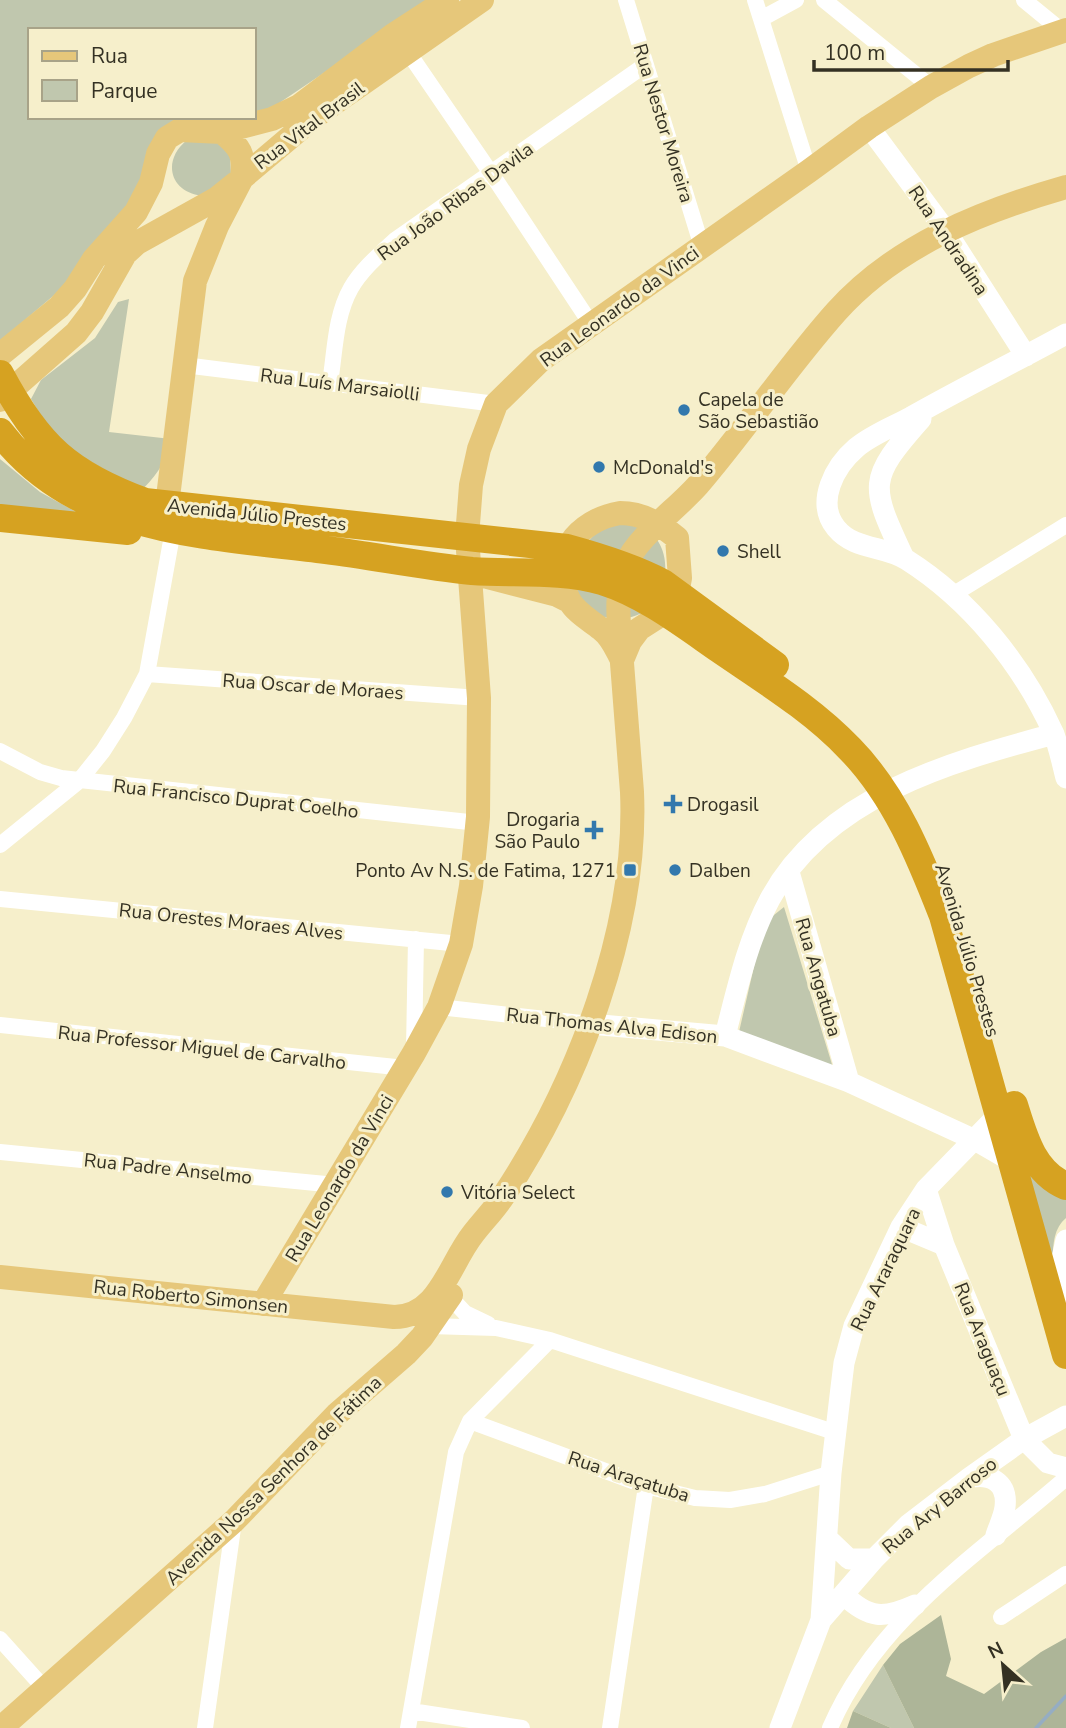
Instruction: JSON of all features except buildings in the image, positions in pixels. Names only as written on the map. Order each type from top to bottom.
[{"type":"highway","name":"Avenida Júlio Prestes","points":[[0,374],[16,404],[41,439],[72,466],[94,481],[145,502],[170,518],[467,537],[566,575]]},
{"type":"highway","name":"Avenida Júlio Prestes","points":[[7,441],[60,488],[93,507],[470,571],[623,578],[670,603],[682,623],[810,713],[893,790],[932,840],[959,911],[1026,1141],[1024,1162]]},
{"type":"highway","points":[[0,518],[151,534],[170,518]]},
{"type":"highway","name":"Avenida Júlio Prestes","points":[[893,790],[943,916],[999,1114],[1024,1162]]},
{"type":"highway","points":[[1024,1162],[1066,1186]]},
{"type":"highway","points":[[1024,1162],[1062,1343]]},
{"type":"main road","name":"Rua Vital Brasil","points":[[0,355],[59,307],[75,289],[99,253],[136,212],[151,183],[158,154],[167,138],[180,130],[222,132],[256,125],[299,106],[393,36],[447,0]]},
{"type":"main road","name":"Rua Vital Brasil","points":[[170,518],[184,365],[195,281],[213,236],[242,178],[313,118],[482,0]]},
{"type":"main road","name":"Rua Leonardo da Vinci","points":[[263,1304],[336,1185],[439,1007],[461,944],[478,823],[479,698],[467,537],[471,485],[479,449],[496,404],[541,360],[869,127],[931,87],[993,55],[1064,31]]},
{"type":"main road","name":"Rua Andradina","points":[[869,127],[946,231],[1026,356]]},
{"type":"main road","points":[[0,400],[76,333],[92,312],[125,254],[137,243],[216,199],[242,178],[244,160],[234,142],[222,132]]},
{"type":"main road","points":[[623,578],[639,544],[668,532],[681,518],[692,496],[838,310],[888,267],[946,231],[987,212],[1066,187]]},
{"type":"main road","points":[[1066,334],[856,447],[831,479],[827,504],[836,528],[859,545],[904,558],[954,594],[1008,657],[1060,733],[1066,778]]},
{"type":"main road","points":[[904,558],[882,511],[879,485],[881,472],[905,436],[941,400]]},
{"type":"main road","points":[[622,660],[603,630],[588,620],[566,575],[576,534],[594,519],[620,513],[659,510],[692,496]]},
{"type":"main road","points":[[622,660],[630,641],[639,629],[670,603],[680,578],[668,532],[636,513]]},
{"type":"main road","name":"Avenida Nossa Senhora de Fátima","points":[[8,1725],[44,1688],[234,1521],[354,1399],[398,1362],[430,1326],[490,1230],[503,1198],[547,1121],[590,1024],[608,970],[630,870],[632,791],[618,631],[623,578]]},
{"type":"main road","points":[[725,1036],[755,930],[771,897],[811,845],[835,824],[893,790],[972,757],[1060,733]]},
{"type":"main road","name":"Rua Angatuba","points":[[789,872],[849,1082]]},
{"type":"main road","name":"Rua Thomas Alva Edison","points":[[590,1024],[725,1036],[849,1082],[1024,1162]]},
{"type":"main road","name":"Rua Araraquara","points":[[821,1620],[831,1473],[844,1363],[854,1326],[901,1227],[926,1189],[999,1114]]},
{"type":"main road","name":"Rua Araguaçu","points":[[926,1189],[944,1245],[1024,1439],[1048,1463],[1066,1468]]},
{"type":"main road","name":"Avenida Nossa Senhora de Fátima","points":[[383,1316],[402,1317],[414,1314],[428,1305],[467,1241],[503,1198]]},
{"type":"main road","points":[[901,1227],[944,1245]]},
{"type":"main road","points":[[1062,1343],[1062,1258],[1066,1240]]},
{"type":"main road","name":"Rua Roberto Simonsen","points":[[0,1277],[383,1316]]},
{"type":"main road","points":[[383,1316],[430,1326]]},
{"type":"main road","points":[[354,1399],[395,1342],[395,1328],[383,1316]]},
{"type":"main road","name":"Rua Ary Barroso","points":[[780,1728],[821,1620],[874,1559],[909,1524],[969,1478],[1024,1439],[1066,1416]]},
{"type":"main road","points":[[969,1478],[983,1475],[995,1479],[1004,1494],[1005,1507],[996,1535]]},
{"type":"main road","points":[[827,1538],[849,1559],[874,1559]]},
{"type":"main road","points":[[844,1595],[855,1606],[874,1615],[894,1614],[915,1605]]},
{"type":"street","name":"Rua Nestor Moreira","points":[[626,0],[702,247]]},
{"type":"street","points":[[755,0],[810,171]]},
{"type":"street","points":[[761,19],[796,0]]},
{"type":"street","points":[[824,0],[931,87]]},
{"type":"street","points":[[1024,0],[1064,31]]},
{"type":"street","points":[[408,52],[591,324]]},
{"type":"street","name":"Rua João Ribas Davila","points":[[330,383],[340,312],[351,287],[372,261],[395,240],[645,65]]},
{"type":"street","name":"Rua Luís Marsaiolli","points":[[184,365],[496,404]]},
{"type":"street","name":"Rua Vital Brasil","points":[[0,845],[79,780],[103,751],[147,674],[170,518]]},
{"type":"street","points":[[954,594],[1066,525]]},
{"type":"street","name":"Rua Oscar de Moraes","points":[[147,674],[479,698]]},
{"type":"street","name":"Rua Francisco Duprat Coelho","points":[[0,751],[40,772],[61,778],[478,823]]},
{"type":"street","name":"Rua Orestes Moraes Alves","points":[[0,899],[461,944]]},
{"type":"street","name":"Rua Leonardo da Vinci","points":[[409,1061],[416,940]]},
{"type":"street","name":"Rua Thomas Alva Edison","points":[[439,1007],[590,1024]]},
{"type":"street","name":"Rua Professor Miguel de Carvalho","points":[[0,1025],[409,1061]]},
{"type":"street","name":"Rua Padre Anselmo","points":[[0,1152],[336,1185]]},
{"type":"street","points":[[450,1297],[464,1313],[496,1328]]},
{"type":"street","points":[[430,1326],[496,1328],[550,1340],[837,1433]]},
{"type":"street","points":[[408,1728],[456,1452],[470,1421],[550,1340]]},
{"type":"street","name":"Rua Araçatuba","points":[[470,1421],[646,1486],[695,1498],[730,1500],[765,1494],[831,1473]]},
{"type":"street","points":[[830,1728],[840,1704],[867,1661],[915,1605],[1066,1478]]},
{"type":"street","points":[[610,1728],[646,1486]]},
{"type":"street","points":[[205,1728],[234,1521]]},
{"type":"street","points":[[1001,1617],[1066,1574]]},
{"type":"street","points":[[0,1639],[44,1688]]},
{"type":"street","points":[[411,1711],[522,1728]]},
{"type":"green space","points":[[0,0],[432,0],[256,119],[256,28],[28,28],[28,119],[255,119],[184,122],[142,189],[72,280],[0,341]]},
{"type":"green space","points":[[187,140],[217,140],[230,155],[231,174],[202,196],[182,188],[173,174],[174,157]]},
{"type":"green space","points":[[129,299],[109,432],[171,439],[160,468],[141,491],[57,442],[31,399],[41,380],[95,338],[118,302]]},
{"type":"green space","points":[[0,459],[40,492],[89,519],[0,508]]},
{"type":"green space","points":[[605,524],[637,526],[649,531],[662,550],[665,562],[663,586],[646,611],[632,617],[602,617],[590,609],[573,588],[571,559]]},
{"type":"green space","points":[[784,907],[834,1071],[739,1032],[764,923]]},
{"type":"green space","points":[[1025,1170],[1066,1199],[1066,1218],[1057,1231],[1053,1258]]},
{"type":"green space","points":[[941,1615],[951,1659],[946,1676],[984,1694],[1041,1652],[1066,1638],[1066,1728],[914,1728],[883,1665],[900,1644]]},
{"type":"green space","points":[[883,1665],[914,1728],[891,1728],[853,1711]]},
{"type":"green space","points":[[853,1711],[891,1728],[847,1728]]},
{"type":"waterway","points":[[1036,1728],[1066,1696]]},
{"type":"place","name":"Capela de São Sebastião","points":[[684,410]]},
{"type":"place","name":"McDonald's","points":[[599,467]]},
{"type":"place","name":"Shell","points":[[723,551]]},
{"type":"place","name":"Drogasil","points":[[673,804]]},
{"type":"place","name":"Drogaria São Paulo","points":[[594,830]]},
{"type":"place","name":"Ponto Av N.S. de Fatima, 1271","points":[[630,870]]},
{"type":"place","name":"Dalben","points":[[675,870]]},
{"type":"place","name":"Vitória Select","points":[[447,1192]]}]
